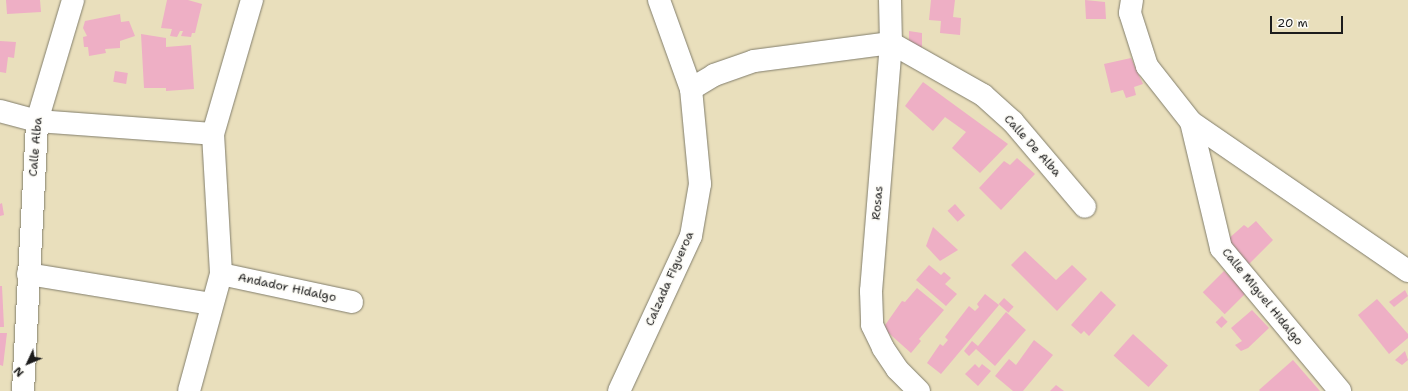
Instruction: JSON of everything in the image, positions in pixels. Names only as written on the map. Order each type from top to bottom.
[{"type":"street","name":"Calle Alba","points":[[23,391],[37,121],[73,0]]},
{"type":"street","points":[[189,391],[211,304],[221,274],[213,134],[252,0]]},
{"type":"street","name":"Calzada Figueroa","points":[[619,391],[691,236],[700,184],[691,89],[660,0]]},
{"type":"street","name":"Rosas","points":[[890,0],[890,42],[870,291],[872,325],[883,348],[897,369],[919,391]]},
{"type":"street","name":"Calle Miguel Hidalgo","points":[[1132,0],[1130,13],[1146,66],[1191,122],[1408,271]]},
{"type":"street","points":[[691,89],[714,75],[754,61],[890,42]]},
{"type":"street","name":"Calle De Alba","points":[[890,42],[983,95],[1013,122],[1085,207]]},
{"type":"street","points":[[0,111],[37,121],[213,134]]},
{"type":"street","name":"Calle Miguel Hidalgo","points":[[1191,122],[1221,248],[1340,391]]},
{"type":"street","points":[[28,274],[211,304]]},
{"type":"street","name":"Andador Hidalgo","points":[[221,274],[352,302]]},
{"type":"building","points":[[6,0],[40,0],[41,12],[7,14]]},
{"type":"building","points":[[167,0],[188,0],[202,4],[195,33],[192,33],[191,37],[181,36],[183,31],[180,31],[177,37],[170,36],[172,29],[161,28]]},
{"type":"building","points":[[931,0],[955,0],[953,17],[961,18],[960,35],[940,33],[941,21],[929,20]]},
{"type":"building","points":[[1085,0],[1105,2],[1106,19],[1086,19]]},
{"type":"building","points":[[120,14],[121,22],[129,21],[135,36],[120,41],[120,48],[105,49],[106,53],[89,56],[88,47],[84,47],[83,37],[87,36],[83,28],[85,21]]},
{"type":"building","points":[[909,31],[922,33],[922,49],[909,48]]},
{"type":"building","points":[[141,34],[166,38],[166,47],[191,45],[194,89],[166,91],[166,88],[144,88]]},
{"type":"building","points":[[0,41],[16,42],[14,58],[8,57],[6,73],[0,72]]},
{"type":"building","points":[[1131,58],[1143,84],[1134,87],[1136,95],[1126,98],[1123,90],[1111,93],[1104,64]]},
{"type":"building","points":[[115,71],[128,73],[126,84],[113,82]]},
{"type":"building","points":[[923,82],[1008,144],[980,173],[952,148],[966,132],[945,117],[933,131],[905,106]]},
{"type":"building","points":[[1017,158],[1035,174],[1001,210],[979,188],[1004,161],[1010,165]]},
{"type":"building","points":[[2,203],[4,215],[0,216],[0,204]]},
{"type":"building","points":[[955,204],[965,215],[958,222],[948,211]]},
{"type":"building","points":[[1256,221],[1273,240],[1248,265],[1227,240],[1244,225],[1248,228]]},
{"type":"building","points":[[933,227],[958,250],[940,261],[926,246]]},
{"type":"building","points":[[1025,251],[1056,280],[1072,265],[1087,279],[1057,311],[1011,265]]},
{"type":"building","points":[[929,265],[941,275],[944,272],[951,278],[945,284],[957,294],[946,306],[916,280]]},
{"type":"building","points":[[1224,271],[1246,293],[1225,314],[1203,292]]},
{"type":"building","points":[[0,286],[2,286],[4,327],[0,327]]},
{"type":"building","points":[[917,288],[944,310],[919,339],[921,341],[911,353],[883,328],[902,301],[905,302]]},
{"type":"building","points":[[1405,290],[1408,296],[1394,307],[1389,302]]},
{"type":"building","points":[[1101,291],[1116,305],[1089,336],[1084,331],[1081,334],[1071,325]]},
{"type":"building","points":[[985,294],[999,305],[941,374],[927,363],[940,344],[943,346],[948,340],[945,337],[969,306],[975,311],[979,307],[977,304]]},
{"type":"building","points":[[1004,298],[1014,307],[1008,313],[999,304]]},
{"type":"building","points":[[1377,299],[1408,334],[1408,338],[1389,354],[1358,315]]},
{"type":"building","points":[[1252,310],[1269,328],[1248,348],[1241,351],[1235,345],[1242,341],[1231,328]]},
{"type":"building","points":[[1006,312],[1026,330],[995,366],[976,349],[969,356],[964,351],[972,341],[978,346]]},
{"type":"building","points":[[1222,316],[1228,322],[1221,328],[1216,322]]},
{"type":"building","points":[[0,333],[7,333],[3,366],[0,365]]},
{"type":"building","points":[[1133,334],[1168,365],[1149,387],[1114,356]]},
{"type":"building","points":[[1034,340],[1053,355],[1023,391],[1013,391],[995,376],[1009,359],[1016,365]]},
{"type":"building","points":[[1405,351],[1408,360],[1402,365],[1395,360]]},
{"type":"building","points":[[1293,360],[1320,391],[1259,390]]},
{"type":"building","points":[[975,364],[979,368],[982,364],[991,371],[978,386],[965,374]]},
{"type":"building","points":[[1056,385],[1064,391],[1050,391]]}]
